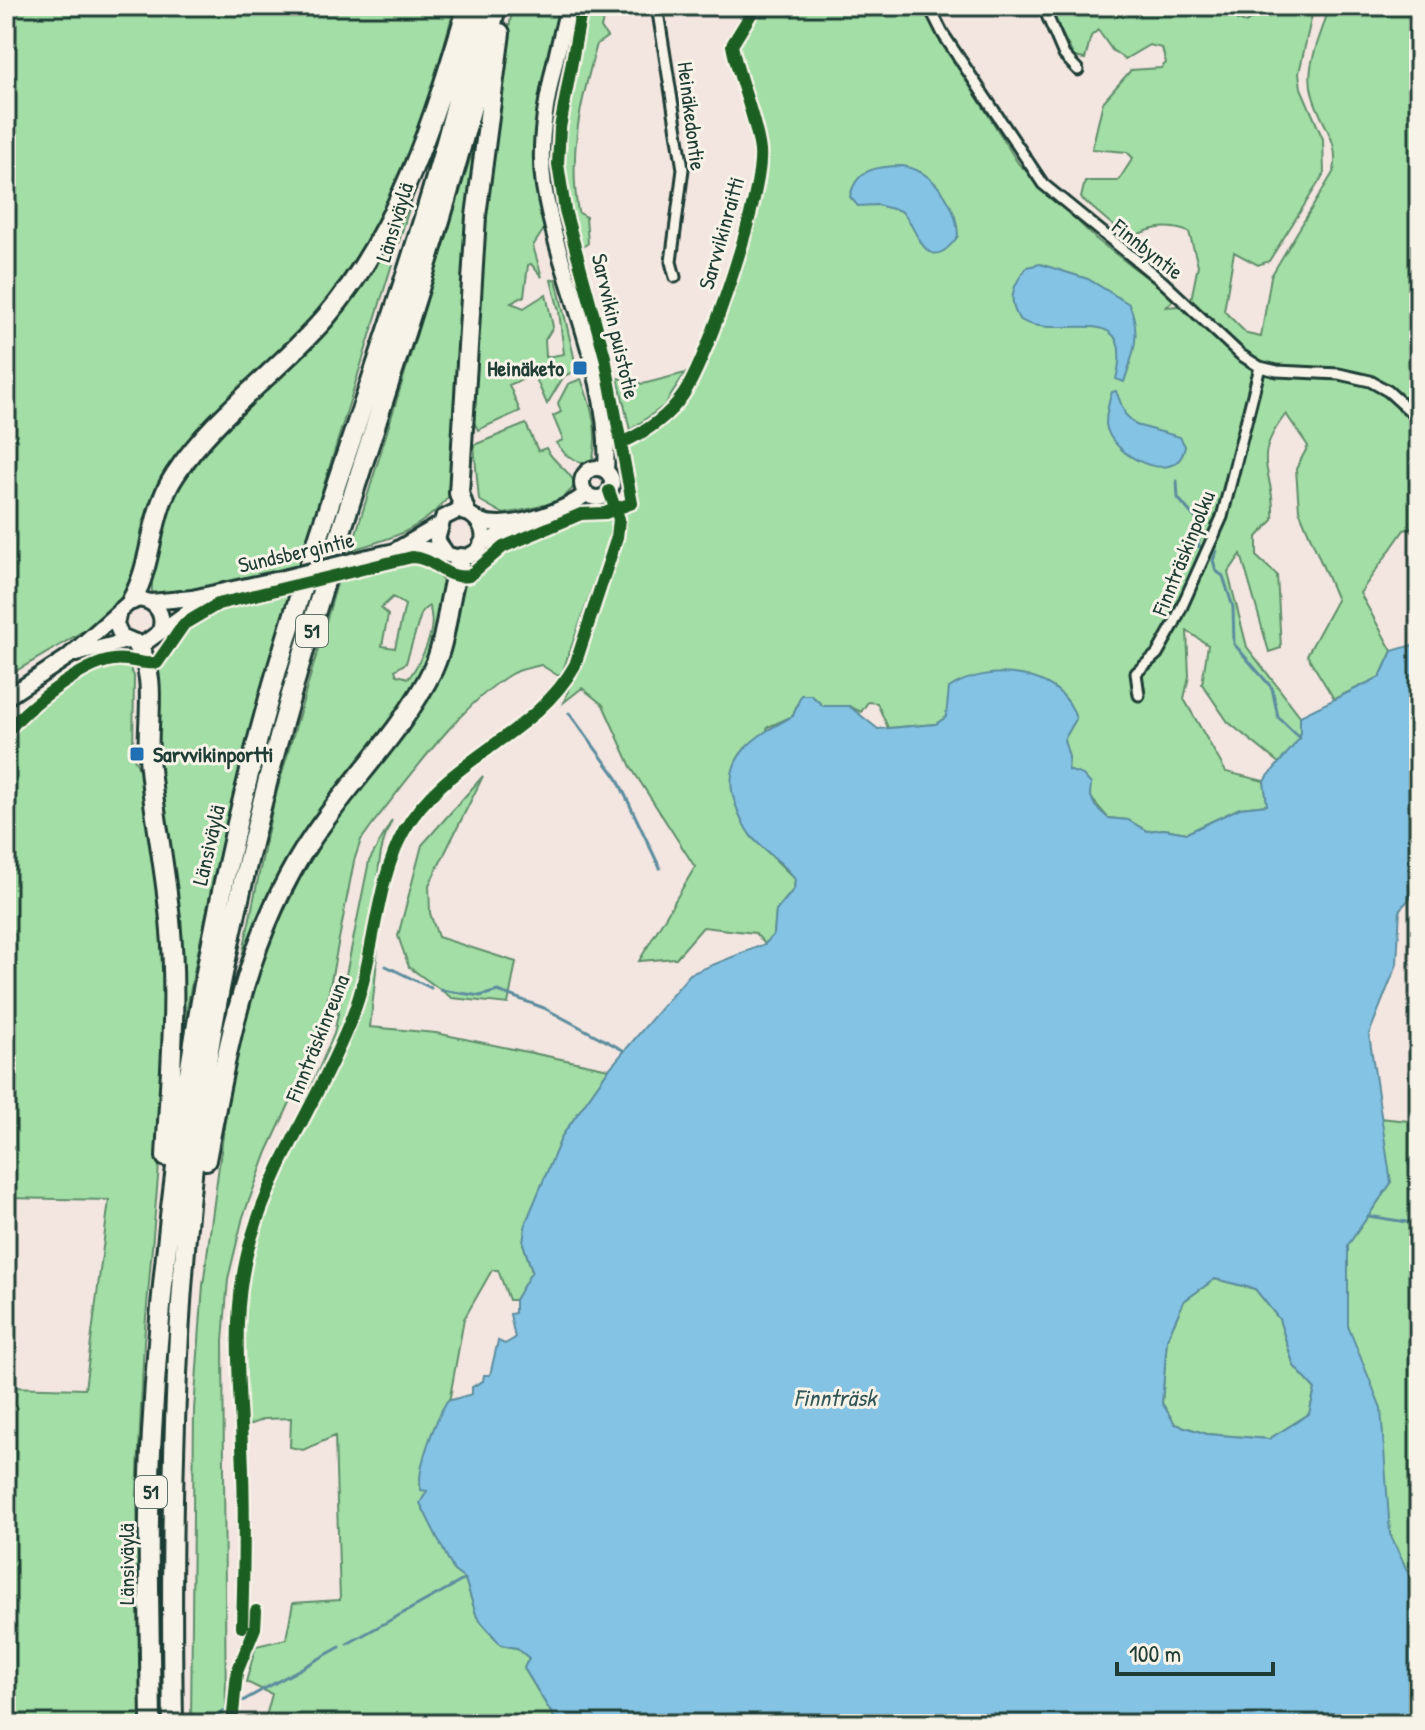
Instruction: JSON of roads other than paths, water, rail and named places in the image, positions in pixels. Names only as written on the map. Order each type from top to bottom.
[{"type":"highway","points":[[125,605],[144,575],[156,514],[173,477],[209,433],[327,316],[378,238],[402,194],[439,101],[469,6]]},
{"type":"highway","name":"Länsiväylä","points":[[151,1724],[151,1436],[165,1260],[203,985],[253,760],[300,599],[430,190],[479,6]]},
{"type":"highway","name":"Länsiväylä","points":[[173,1724],[175,1442],[185,1268],[200,1114],[228,962],[273,763],[443,212],[496,6]]},
{"type":"highway","points":[[472,516],[459,493],[476,216],[503,6]]},
{"type":"highway","points":[[185,1268],[233,1027],[261,936],[291,871],[311,839],[426,682],[445,634],[454,555]]},
{"type":"highway","points":[[131,643],[143,653],[147,673],[151,777],[170,920],[173,971],[165,1260]]},
{"type":"main road","name":"Sarvvikin puistotie","points":[[568,6],[544,129],[543,173],[603,418],[606,471]]},
{"type":"main road","points":[[595,468],[606,471],[612,481],[609,491],[596,498],[586,494],[582,486],[584,475],[595,468]]},
{"type":"main road","points":[[472,516],[484,532],[481,544],[473,554],[454,555],[437,540],[439,525],[449,513],[472,516],[491,524],[532,519],[560,510],[586,494]]},
{"type":"main road","points":[[481,544],[523,527],[532,519]]},
{"type":"main road","name":"Sundsbergintie","points":[[392,552],[439,525]]},
{"type":"main road","name":"Sundsbergintie","points":[[151,602],[211,595],[392,552],[427,549],[454,555]]},
{"type":"main road","name":"Sundsbergintie","points":[[160,631],[211,595]]},
{"type":"main road","points":[[6,698],[68,657],[125,605],[151,602],[162,618],[160,631],[148,643],[131,643],[68,657]]},
{"type":"main road","points":[[125,605],[116,624],[131,643]]},
{"type":"street","name":"Heinäkedontie","points":[[657,6],[683,169],[671,262],[675,277]]},
{"type":"street","name":"Finnbyntie","points":[[929,6],[943,34],[1043,184],[1171,289],[1241,355],[1260,367]]},
{"type":"street","points":[[1043,6],[1064,55],[1078,70]]},
{"type":"street","points":[[1260,367],[1362,379],[1388,391],[1419,419]]},
{"type":"street","name":"Finnträskinpolku","points":[[1139,695],[1136,673],[1157,654],[1174,624],[1222,517],[1260,367]]},
{"type":"street","name":"Finnträskinreuna","points":[[242,1627],[243,1449],[236,1315],[252,1237],[273,1181],[311,1110],[353,1015],[391,864],[404,831],[450,776],[553,698],[575,665],[617,537],[619,519],[609,491]]},
{"type":"water","points":[[903,166],[934,182],[948,202],[957,224],[958,236],[947,249],[930,252],[901,211],[877,205],[858,206],[850,197],[863,174],[877,168]]},
{"type":"water","points":[[1040,264],[1088,279],[1129,304],[1136,334],[1124,382],[1116,379],[1119,353],[1115,338],[1105,330],[1035,325],[1019,319],[1013,305],[1015,286],[1027,267]]},
{"type":"water","points":[[1116,391],[1125,414],[1136,425],[1180,437],[1185,446],[1180,459],[1158,467],[1130,456],[1119,447],[1110,436],[1106,424],[1112,392]]},
{"type":"water","name":"Finnträsk","points":[[1419,643],[1419,889],[1400,909],[1397,964],[1369,1034],[1391,1183],[1348,1245],[1348,1326],[1381,1408],[1390,1534],[1419,1596],[1419,1724],[558,1724],[524,1668],[529,1658],[517,1648],[501,1645],[477,1617],[465,1579],[454,1571],[420,1503],[427,1491],[421,1490],[421,1470],[433,1431],[447,1401],[472,1394],[472,1387],[483,1381],[484,1375],[490,1375],[498,1341],[505,1344],[515,1338],[510,1314],[515,1313],[515,1300],[532,1271],[523,1243],[526,1222],[562,1136],[609,1069],[690,974],[765,944],[774,934],[776,911],[794,889],[795,879],[751,836],[740,816],[731,787],[732,772],[744,749],[766,731],[793,716],[801,695],[811,695],[823,706],[849,706],[878,729],[936,724],[946,717],[949,688],[982,675],[1021,675],[1040,680],[1056,689],[1068,702],[1076,719],[1064,740],[1069,757],[1068,770],[1083,775],[1091,784],[1090,794],[1095,806],[1108,818],[1128,820],[1147,831],[1164,829],[1187,833],[1240,808],[1267,805],[1264,781],[1300,738],[1300,716],[1380,677],[1392,651]],"holes":[[[1215,1279],[1255,1289],[1279,1319],[1294,1366],[1315,1389],[1309,1414],[1269,1439],[1207,1434],[1175,1424],[1162,1403],[1167,1339],[1184,1301]]]},
{"type":"waterway","points":[[1177,481],[1178,498],[1201,525],[1198,546],[1201,547]]},
{"type":"waterway","points":[[1217,551],[1213,560],[1216,571],[1223,576],[1233,607],[1234,644],[1272,688],[1278,717],[1300,738]]},
{"type":"waterway","points":[[569,713],[617,778],[660,868]]},
{"type":"waterway","points":[[386,966],[431,988]]},
{"type":"waterway","points":[[441,990],[480,996],[498,991],[544,1008],[623,1050]]},
{"type":"waterway","points":[[1368,1216],[1419,1224]]},
{"type":"waterway","points":[[347,1644],[465,1579]]},
{"type":"waterway","points":[[237,1704],[340,1647]]},
{"type":"waterway","points":[[202,1724],[225,1711]]},
{"type":"place","name":"Heinäketo","points":[[580,368]]},
{"type":"place","name":"Sarvvikinportti","points":[[137,754]]}]
